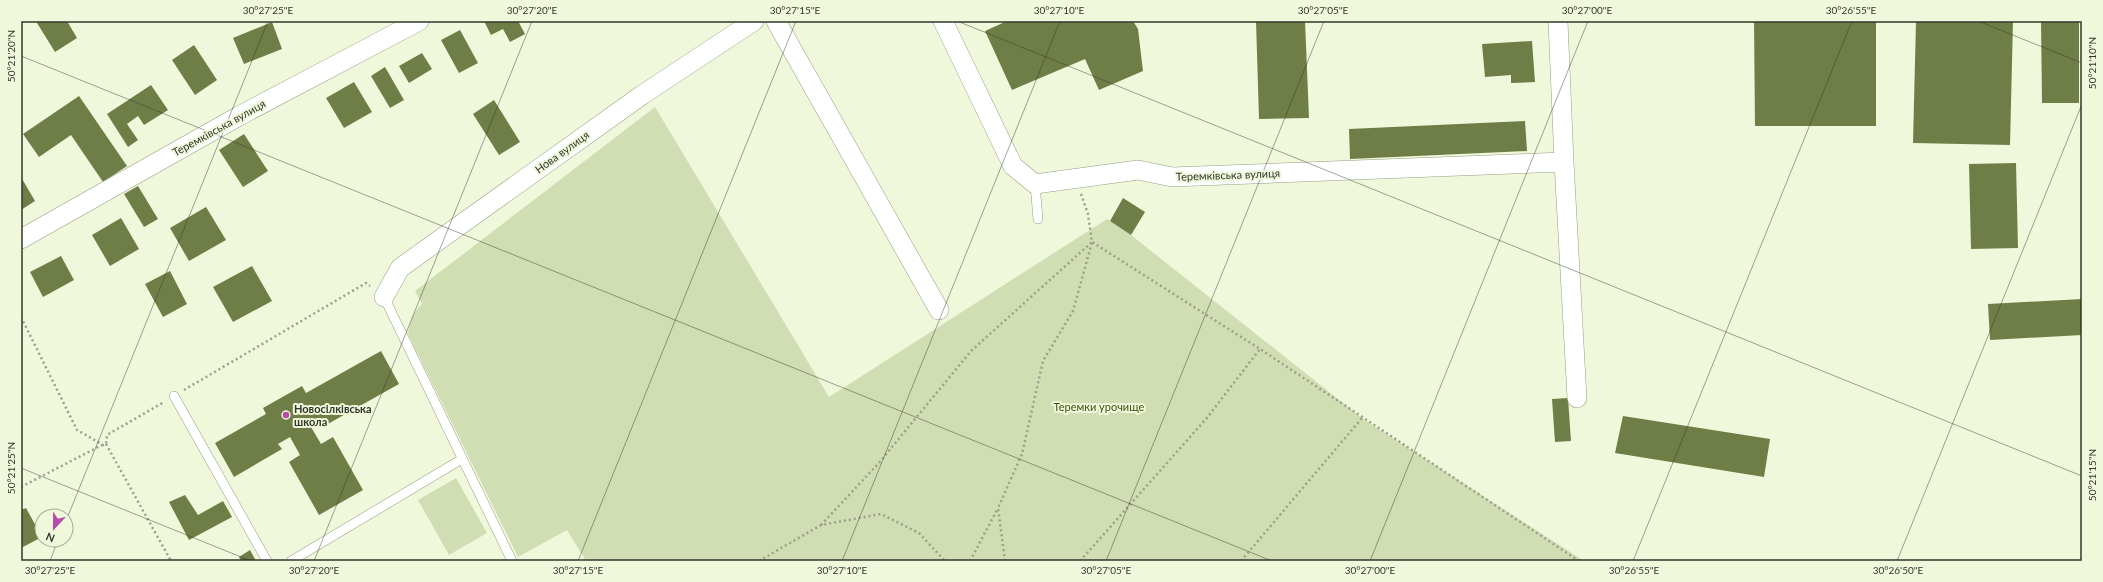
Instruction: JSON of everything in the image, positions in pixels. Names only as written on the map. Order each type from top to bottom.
[{"type":"street","name":"Теремківська вулиця","points":[[21,239],[239,116],[419,21]]},
{"type":"street","name":"Нова вулиця","points":[[384,297],[400,268],[642,95],[754,21]]},
{"type":"street","points":[[776,21],[939,310]]},
{"type":"street","points":[[943,21],[1013,166],[1035,184]]},
{"type":"street","points":[[1558,21],[1577,398]]},
{"type":"street","name":"Теремківська вулиця","points":[[1035,184],[1138,170],[1172,178],[1564,162]]},
{"type":"lane","points":[[1035,184],[1038,219]]},
{"type":"lane","points":[[384,297],[512,561]]},
{"type":"lane","points":[[174,396],[267,561]]},
{"type":"lane","points":[[291,561],[462,459]]},
{"type":"path","points":[[970,561],[998,508],[1022,454],[1044,361],[1073,311],[1092,242],[1088,214],[1076,179]]},
{"type":"path","points":[[1092,242],[1260,349],[1579,561]]},
{"type":"path","points":[[759,561],[821,525],[878,464],[971,351],[1092,242]]},
{"type":"path","points":[[21,487],[104,444],[107,435],[366,283],[384,297]]},
{"type":"path","points":[[21,317],[77,430],[104,444],[171,561]]},
{"type":"path","points":[[1080,561],[1206,419],[1260,349]]},
{"type":"path","points":[[1241,561],[1362,418]]},
{"type":"path","points":[[998,508],[1005,561]]},
{"type":"path","points":[[821,525],[881,514],[919,533],[945,561]]},
{"type":"green space","name":"Теремки урочище","points":[[655,107],[829,397],[1107,219],[1131,235],[1362,418],[1584,561],[586,561],[567,530],[518,557],[408,334],[412,318],[422,304],[415,291]]},
{"type":"green space","points":[[456,478],[487,533],[449,555],[418,500]]},
{"type":"building","points":[[41,21],[67,21],[77,38],[55,52],[37,23]]},
{"type":"building","points":[[484,21],[518,21],[525,34],[510,42],[503,29],[491,35]]},
{"type":"building","points":[[1007,21],[1133,21],[1138,29],[1143,71],[1099,90],[1085,59],[1012,90],[985,31]]},
{"type":"building","points":[[1256,21],[1305,21],[1309,118],[1259,119]]},
{"type":"building","points":[[1754,21],[1876,21],[1876,126],[1755,126]]},
{"type":"building","points":[[1916,21],[2013,21],[2010,145],[1913,143]]},
{"type":"building","points":[[2041,21],[2079,21],[2079,103],[2042,103]]},
{"type":"building","points":[[272,22],[282,49],[244,64],[233,38]]},
{"type":"building","points":[[460,30],[478,63],[459,73],[441,40]]},
{"type":"building","points":[[1532,41],[1535,82],[1511,83],[1511,75],[1485,77],[1482,44]]},
{"type":"building","points":[[194,45],[217,80],[195,95],[172,60]]},
{"type":"building","points":[[422,53],[432,69],[409,83],[399,66]]},
{"type":"building","points":[[385,67],[404,100],[390,108],[371,76]]},
{"type":"building","points":[[354,82],[372,112],[344,128],[326,98]]},
{"type":"building","points":[[151,85],[168,110],[144,125],[138,116],[127,124],[138,140],[128,147],[107,114]]},
{"type":"building","points":[[79,96],[127,166],[103,182],[71,135],[39,157],[23,134]]},
{"type":"building","points":[[494,100],[520,142],[499,155],[473,114]]},
{"type":"building","points":[[1525,121],[1527,151],[1350,159],[1349,129]]},
{"type":"building","points":[[244,134],[268,171],[243,187],[219,150]]},
{"type":"building","points":[[2016,163],[2018,248],[1971,249],[1969,164]]},
{"type":"building","points":[[21,177],[35,201],[21,210]]},
{"type":"building","points":[[138,186],[158,219],[144,227],[124,194]]},
{"type":"building","points":[[1123,198],[1145,212],[1131,235],[1110,221]]},
{"type":"building","points":[[206,207],[226,240],[189,261],[170,228]]},
{"type":"building","points":[[121,218],[139,249],[110,266],[92,235]]},
{"type":"building","points":[[61,256],[74,280],[43,297],[30,272]]},
{"type":"building","points":[[252,266],[272,301],[233,322],[213,287]]},
{"type":"building","points":[[170,271],[187,304],[163,317],[145,284]]},
{"type":"building","points":[[2082,299],[2082,335],[1990,340],[1988,304]]},
{"type":"building","points":[[381,351],[399,384],[326,425],[323,420],[311,427],[321,444],[333,437],[363,490],[319,515],[289,462],[300,455],[290,437],[278,444],[282,449],[234,477],[215,443],[266,414],[263,408],[302,386],[306,393]]},
{"type":"building","points":[[1568,398],[1571,441],[1555,442],[1552,399]]},
{"type":"building","points":[[1623,416],[1770,439],[1764,477],[1615,453]]},
{"type":"building","points":[[185,495],[198,515],[223,501],[232,517],[189,540],[169,502]]},
{"type":"building","points":[[26,508],[34,522],[34,541],[21,548],[21,510]]},
{"type":"building","points":[[250,550],[256,561],[241,561],[239,557]]},
{"type":"place","name":"Новосілківська школа","points":[[286,415]]}]
